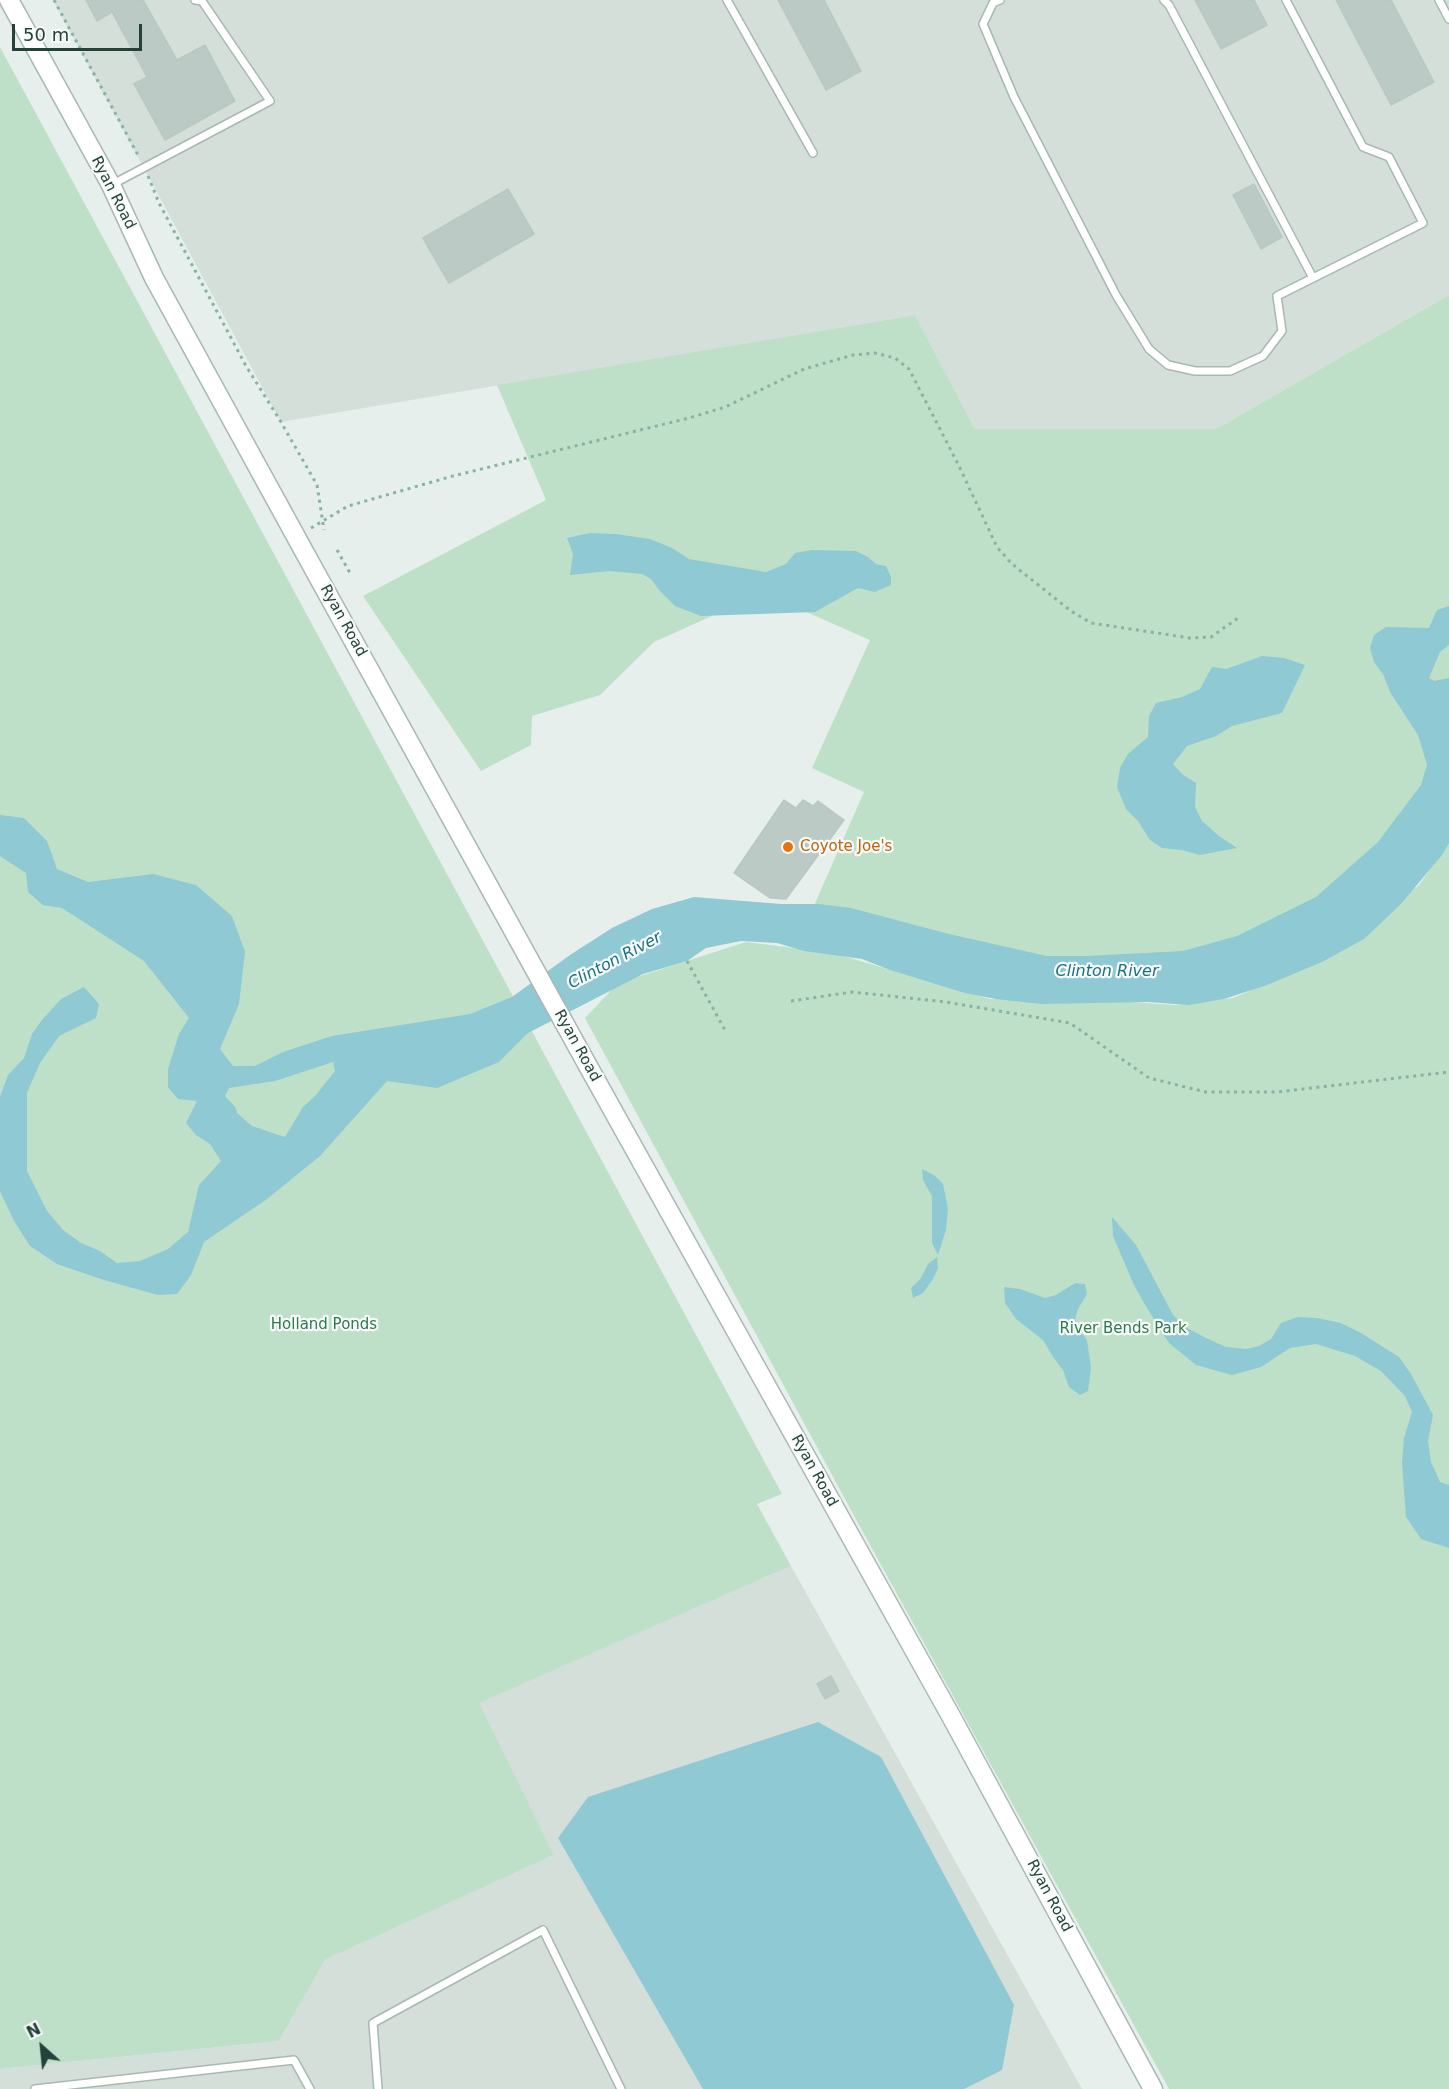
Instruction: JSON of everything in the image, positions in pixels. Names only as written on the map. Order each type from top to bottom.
[{"type":"street","name":"Ryan Road","points":[[9,0],[111,186],[154,278],[588,1066],[952,1718],[1153,2089]]},
{"type":"lane","points":[[111,186],[270,101],[202,1],[195,0]]},
{"type":"lane","points":[[727,0],[813,153]]},
{"type":"lane","points":[[1000,0],[993,3],[983,24],[1014,97],[1116,295],[1149,350],[1168,365],[1195,371],[1230,371],[1263,356],[1282,331],[1276,296],[1424,224],[1389,157],[1363,147],[1286,0]]},
{"type":"lane","points":[[1164,0],[1169,5],[1313,278]]},
{"type":"lane","points":[[1439,0],[1449,19]]},
{"type":"lane","points":[[378,2089],[373,2023],[543,1930],[621,2089]]},
{"type":"lane","points":[[35,2089],[294,2060],[310,2089]]},
{"type":"path","points":[[54,0],[145,168],[159,203],[246,366],[313,477],[324,530]]},
{"type":"path","points":[[296,535],[348,506],[453,476],[689,418],[725,407],[804,369],[853,355],[875,353],[895,358],[909,369],[998,547],[1012,564],[1071,611],[1091,623],[1190,638],[1211,637],[1238,618]]},
{"type":"path","points":[[337,550],[350,573]]},
{"type":"path","points":[[687,961],[726,1032]]},
{"type":"path","points":[[790,1001],[852,992],[945,1002],[1070,1023],[1149,1078],[1206,1092],[1277,1092],[1449,1072]]},
{"type":"shaded area","points":[[53,0],[1449,0],[1449,295],[1216,429],[975,429],[915,315],[281,422]]},
{"type":"shaded area","points":[[791,1566],[1082,2089],[0,2089],[0,2069],[279,2041],[325,1960],[554,1855],[478,1703]]},
{"type":"green space","name":"Holland Ponds","points":[[0,47],[782,1494],[757,1504],[791,1566],[479,1703],[554,1855],[325,1960],[279,2041],[0,2069]]},
{"type":"green space","points":[[1449,295],[1449,760],[1399,857],[1252,966],[1043,979],[805,926],[864,792],[812,768],[870,640],[763,593],[654,642],[600,695],[532,716],[531,745],[481,771],[363,596],[546,500],[497,385],[915,315],[975,429],[1216,429]]},
{"type":"green space","name":"River Bends Park","points":[[1449,842],[1449,2089],[1169,2089],[858,1523],[585,1018],[618,983],[746,942],[833,953],[990,999],[1073,998],[1175,1005],[1233,998],[1326,958],[1419,885]]},
{"type":"water","points":[[590,533],[650,539],[672,548],[689,559],[766,572],[786,564],[795,553],[812,550],[856,551],[876,564],[886,566],[891,577],[891,585],[875,592],[858,588],[815,612],[701,616],[675,606],[651,579],[642,574],[609,571],[570,575],[573,554],[567,538]]},
{"type":"water","name":"Clinton River","points":[[1449,606],[1449,645],[1440,652],[1429,678],[1434,681],[1449,678],[1449,843],[1442,855],[1401,904],[1364,939],[1322,962],[1267,985],[1224,999],[1189,1005],[1148,1002],[1041,1004],[965,993],[862,959],[804,951],[777,943],[741,941],[706,948],[687,961],[643,974],[528,1033],[499,1062],[437,1088],[387,1081],[320,1156],[267,1199],[204,1242],[191,1275],[177,1294],[158,1295],[57,1264],[30,1246],[14,1221],[0,1191],[0,1097],[8,1075],[24,1058],[32,1034],[42,1020],[61,999],[84,987],[99,1004],[96,1018],[59,1036],[40,1063],[27,1093],[27,1171],[47,1211],[63,1230],[117,1263],[140,1261],[168,1249],[188,1232],[199,1185],[221,1161],[210,1144],[196,1135],[186,1123],[197,1101],[178,1099],[168,1087],[168,1069],[179,1034],[189,1018],[144,961],[62,908],[43,905],[28,892],[26,873],[0,856],[0,815],[24,818],[47,841],[57,869],[88,882],[153,874],[196,885],[232,916],[245,952],[239,1004],[220,1049],[233,1066],[255,1066],[283,1052],[332,1036],[470,1014],[512,997],[612,928],[652,909],[694,897],[851,908],[949,934],[1047,956],[1183,951],[1237,936],[1316,897],[1378,842],[1421,785],[1427,765],[1418,735],[1390,692],[1383,674],[1374,662],[1370,648],[1374,635],[1386,627],[1429,628],[1437,610]],"holes":[[[333,1062],[335,1071],[303,1107],[285,1137],[252,1126],[237,1113],[236,1108],[225,1096],[229,1088],[275,1081]]]},
{"type":"water","points":[[1262,656],[1284,658],[1305,665],[1282,713],[1232,726],[1216,736],[1187,746],[1173,764],[1182,774],[1196,783],[1195,807],[1202,821],[1237,848],[1200,855],[1162,848],[1150,840],[1138,821],[1126,809],[1117,787],[1120,768],[1128,754],[1148,737],[1149,716],[1156,703],[1182,697],[1200,689],[1212,667],[1226,669]]},
{"type":"water","points":[[922,1169],[934,1175],[943,1184],[948,1209],[946,1230],[938,1255],[932,1243],[932,1196],[923,1180]]},
{"type":"water","points":[[1112,1217],[1136,1245],[1173,1315],[1187,1328],[1206,1338],[1226,1347],[1246,1349],[1259,1346],[1271,1339],[1281,1323],[1298,1317],[1317,1318],[1341,1323],[1399,1357],[1433,1415],[1428,1441],[1431,1462],[1440,1482],[1449,1485],[1449,1548],[1421,1539],[1406,1517],[1402,1463],[1404,1438],[1412,1412],[1405,1396],[1381,1371],[1355,1356],[1316,1344],[1290,1348],[1261,1367],[1232,1375],[1196,1365],[1169,1343],[1147,1308],[1134,1285],[1113,1236]]},
{"type":"water","points":[[937,1257],[938,1268],[933,1279],[923,1293],[913,1298],[911,1288],[921,1278],[928,1264]]},
{"type":"water","points":[[1075,1283],[1085,1284],[1087,1294],[1075,1319],[1087,1340],[1091,1368],[1088,1391],[1080,1395],[1069,1387],[1063,1370],[1043,1340],[1016,1319],[1005,1303],[1004,1287],[1020,1289],[1045,1298],[1056,1295]]},
{"type":"water","points":[[818,1722],[881,1757],[1014,2005],[1002,2070],[964,2089],[703,2089],[558,1838],[588,1797]]},
{"type":"building","points":[[86,0],[143,0],[177,60],[205,45],[235,101],[165,140],[134,84],[147,77],[112,12],[97,21]]},
{"type":"building","points":[[778,0],[824,0],[861,71],[826,90]]},
{"type":"building","points":[[1195,0],[1254,0],[1267,25],[1221,49]]},
{"type":"building","points":[[1336,0],[1391,0],[1434,82],[1391,105]]},
{"type":"building","points":[[1254,184],[1282,237],[1261,249],[1233,195]]},
{"type":"building","points":[[508,189],[534,234],[449,283],[423,238]]},
{"type":"building","name":"Coyote Joe's","points":[[784,800],[796,808],[803,800],[813,806],[818,801],[844,820],[786,899],[770,898],[734,873]]},
{"type":"building","points":[[831,1676],[839,1691],[825,1699],[817,1684]]},
{"type":"place","name":"Coyote Joe's","points":[[788,847]]}]
